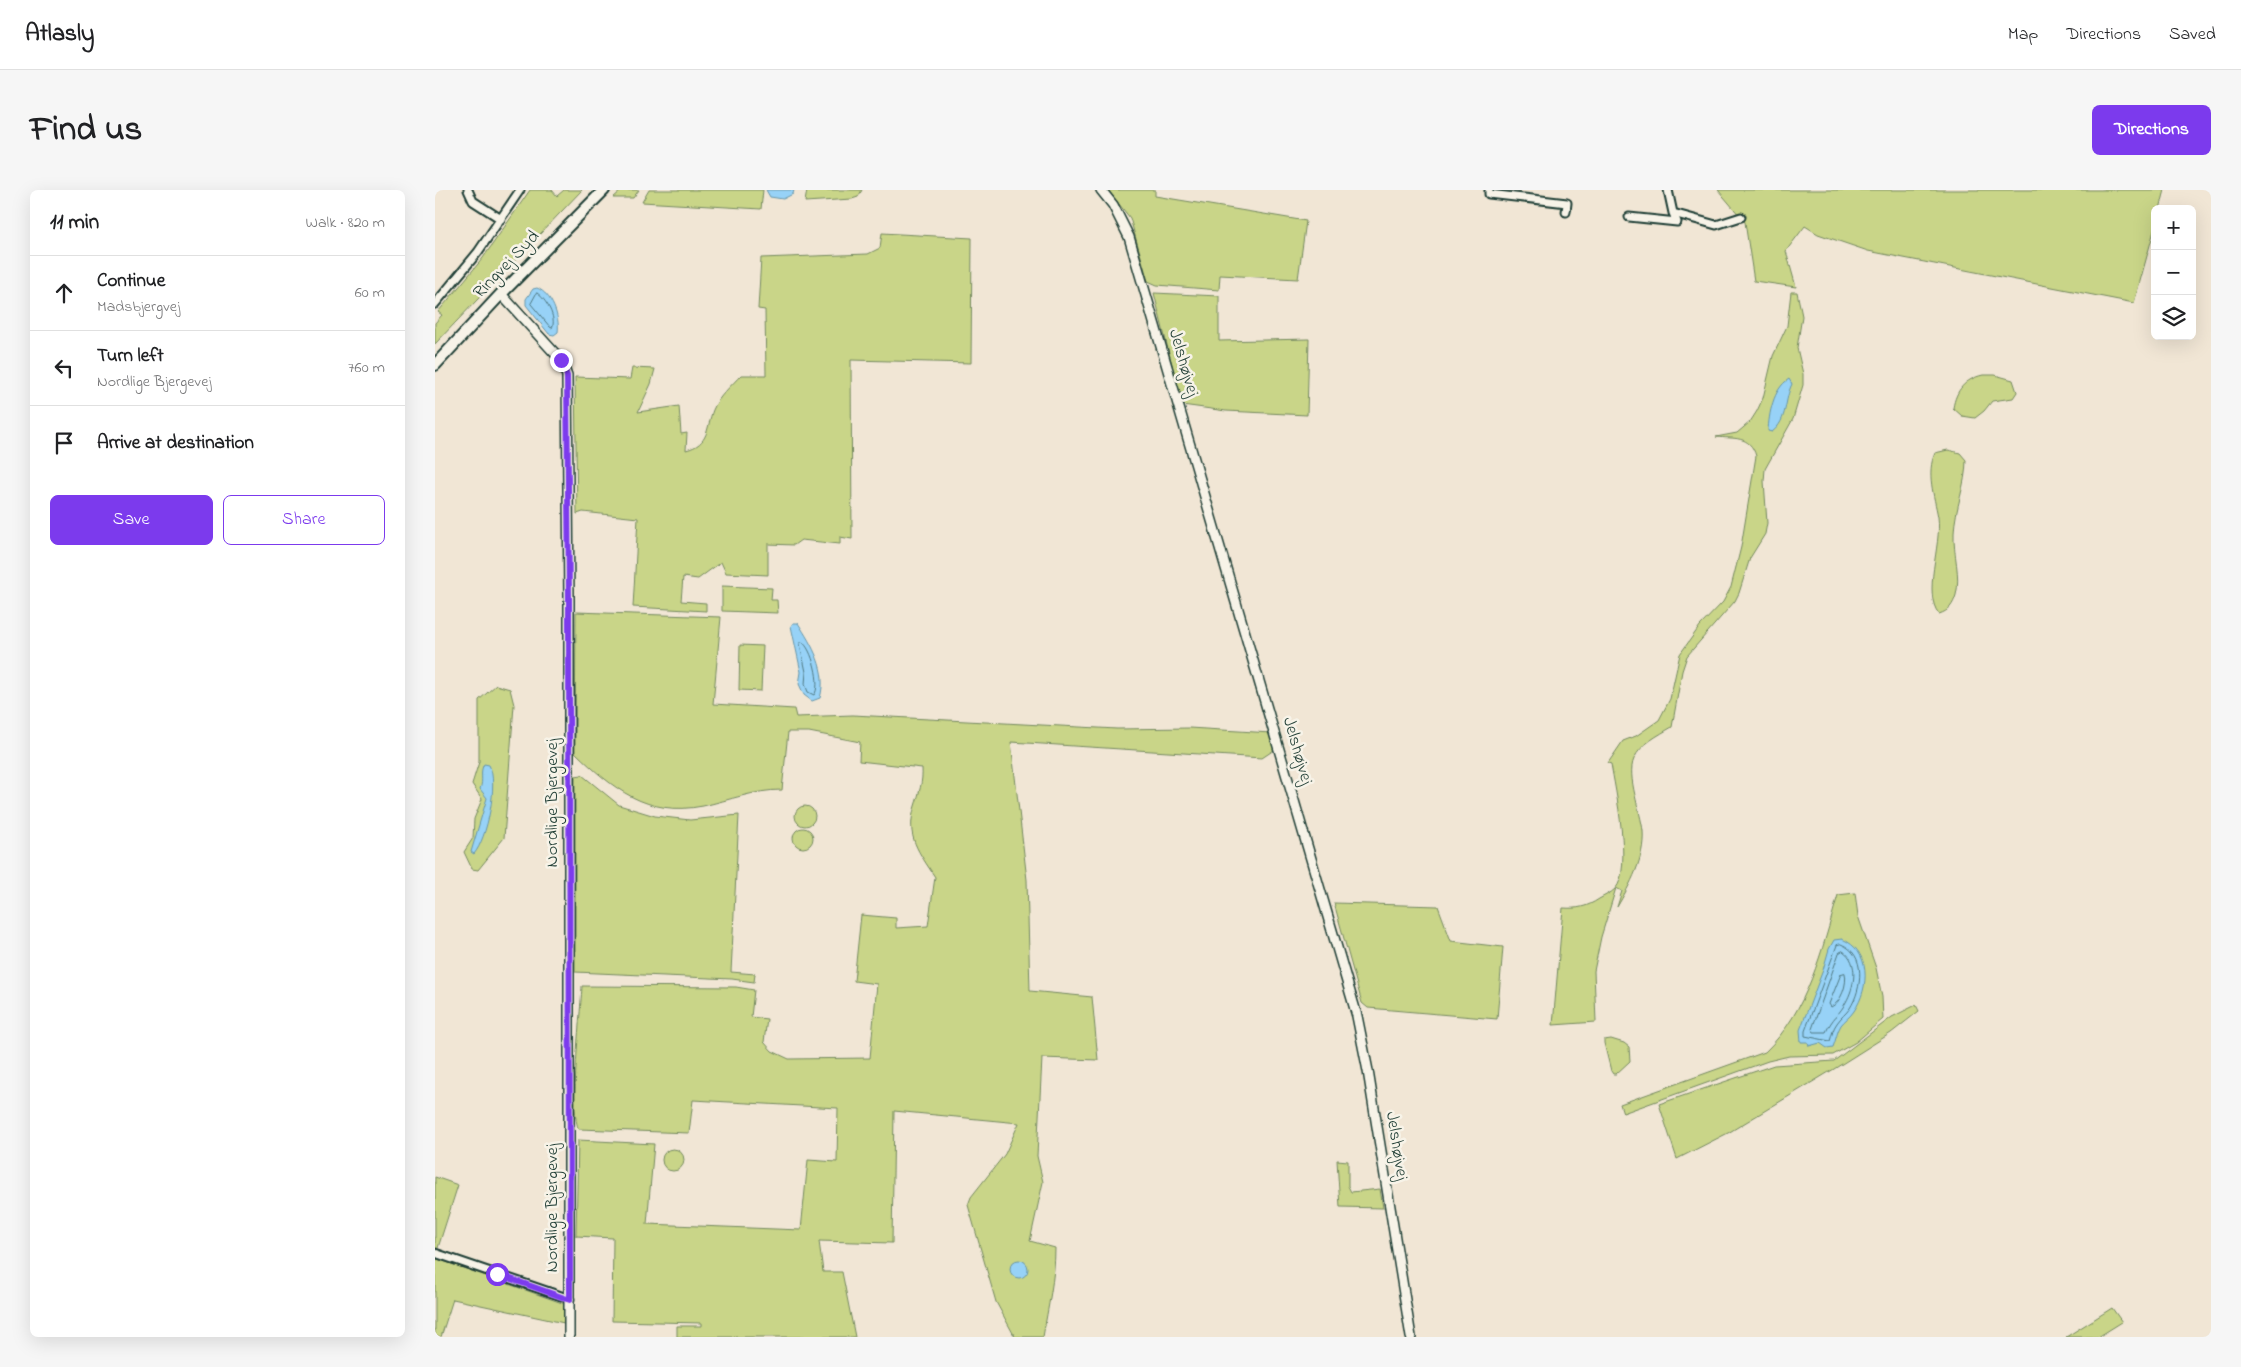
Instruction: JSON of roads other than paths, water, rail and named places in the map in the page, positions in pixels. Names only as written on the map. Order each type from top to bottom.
[{"type":"main road","name":"Ringvej Syd","points":[[435,365],[501,294],[604,190]]},
{"type":"street","points":[[467,190],[473,201],[501,219]]},
{"type":"street","points":[[435,304],[477,252],[520,190]]},
{"type":"street","name":"Jelshøjvej","points":[[1101,190],[1122,219],[1129,237],[1357,1016],[1368,1071],[1411,1337]]},
{"type":"street","points":[[1489,190],[1489,194],[1527,194],[1567,203],[1566,212]]},
{"type":"street","points":[[1629,216],[1677,222],[1668,190]]},
{"type":"street","points":[[1673,213],[1716,225],[1741,217]]},
{"type":"street","name":"Nordlige Bjergevej","points":[[501,294],[561,360],[567,376],[569,600],[569,1337]]},
{"type":"street","points":[[435,1253],[570,1300]]},
{"type":"water","points":[[766,190],[794,190],[793,194],[783,199],[770,197]]},
{"type":"water","points":[[537,288],[547,295],[554,307],[558,320],[558,332],[554,335],[549,334],[526,305],[526,299],[533,289]]},
{"type":"water","points":[[1789,379],[1792,384],[1781,422],[1772,432],[1768,431],[1773,402],[1779,389]]},
{"type":"water","points":[[793,623],[798,623],[803,631],[813,649],[820,668],[822,688],[820,698],[812,701],[804,695],[799,684],[801,672],[791,626]]},
{"type":"water","points":[[484,764],[489,765],[492,773],[492,797],[487,824],[479,847],[474,854],[471,852],[487,798],[480,789]]},
{"type":"water","points":[[1842,939],[1858,952],[1863,961],[1865,981],[1863,991],[1854,1011],[1840,1027],[1833,1047],[1827,1048],[1820,1043],[1809,1046],[1808,1042],[1801,1042],[1800,1030],[1829,949],[1834,940]]},
{"type":"water","points":[[1019,1260],[1025,1263],[1028,1269],[1025,1275],[1019,1278],[1013,1275],[1010,1269],[1013,1263]]}]
